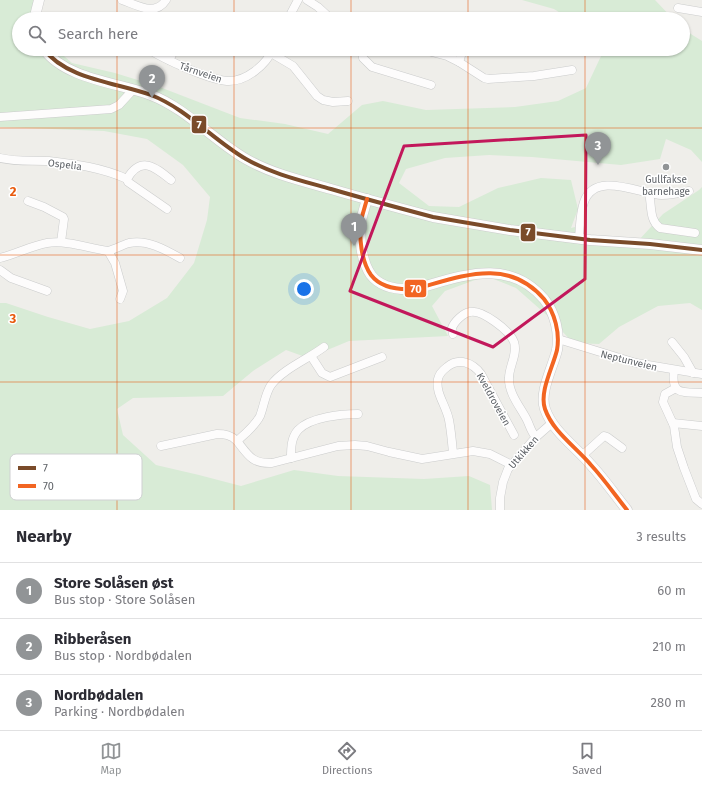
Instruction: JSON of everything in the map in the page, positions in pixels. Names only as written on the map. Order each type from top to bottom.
[{"type":"street","points":[[36,12],[39,0]]},
{"type":"street","points":[[122,0],[147,9],[153,9],[160,7],[166,0]]},
{"type":"street","points":[[292,12],[298,0]]},
{"type":"street","points":[[307,0],[323,12]]},
{"type":"street","points":[[678,8],[702,12]]},
{"type":"street","points":[[52,56],[57,61],[85,76],[151,95],[185,113],[225,146],[247,160],[273,172],[299,181],[444,219],[510,230],[702,250]]},
{"type":"street","name":"Tårnveien","points":[[161,56],[214,78],[227,81],[235,80],[248,75],[258,68],[268,56]]},
{"type":"street","name":"Tårnveien","points":[[168,60],[171,56]]},
{"type":"street","name":"Tårnveien","points":[[280,56],[293,66],[317,96],[323,100],[333,102],[348,101]]},
{"type":"street","points":[[363,56],[372,66],[431,85]]},
{"type":"street","points":[[447,56],[488,79],[534,76],[572,70]]},
{"type":"street","points":[[459,62],[461,56]]},
{"type":"street","points":[[0,117],[111,109],[120,105],[132,89]]},
{"type":"street","name":"Ospelia","points":[[0,158],[49,161],[103,170],[127,179],[128,182],[167,209]]},
{"type":"street","points":[[127,179],[138,167],[147,164],[157,168],[172,180]]},
{"type":"street","points":[[579,238],[583,202],[586,196],[599,186],[606,184],[661,195],[689,191]]},
{"type":"street","points":[[649,193],[652,220],[656,225],[660,228],[695,233]]},
{"type":"street","points":[[368,199],[362,220],[360,238],[368,270],[374,278],[389,286],[407,290],[480,273],[501,273],[528,284],[536,290],[553,314],[558,338],[557,350],[544,394],[544,408],[552,423],[583,455],[627,510]]},
{"type":"street","points":[[28,201],[63,217],[64,220],[61,242]]},
{"type":"street","points":[[0,258],[12,255],[30,247],[61,242],[108,251],[129,243],[150,244],[180,258]]},
{"type":"street","points":[[108,251],[115,263],[123,291],[120,300]]},
{"type":"street","points":[[0,270],[11,278],[47,291]]},
{"type":"street","points":[[453,334],[452,328],[457,321],[465,314],[475,312],[483,315],[503,328],[511,336],[516,350],[508,380],[512,393],[536,437]]},
{"type":"street","name":"Neptunveien","points":[[558,338],[636,363],[702,374]]},
{"type":"street","points":[[672,342],[684,357],[693,373]]},
{"type":"street","points":[[237,441],[259,418],[267,391],[272,384],[285,372],[324,347]]},
{"type":"street","points":[[312,356],[322,373],[330,377],[382,357]]},
{"type":"street","name":"Kveldroveien","points":[[453,453],[449,421],[445,406],[437,388],[440,374],[450,364],[459,362],[467,363],[476,368],[514,435]]},
{"type":"street","points":[[674,370],[674,384],[678,391],[702,393]]},
{"type":"street","points":[[676,388],[667,392],[663,397],[663,402],[673,423],[677,447],[684,468],[696,499],[702,504]]},
{"type":"street","points":[[291,458],[291,445],[294,436],[302,427],[319,419],[335,415],[358,414]]},
{"type":"street","name":"Utkikken","points":[[500,510],[500,498],[503,482],[508,469],[536,437],[552,423]]},
{"type":"street","points":[[673,423],[702,426]]},
{"type":"street","points":[[161,446],[217,434],[225,434],[234,438],[247,455],[258,463],[272,463],[304,456],[338,446],[355,445],[367,446],[395,454],[422,459],[473,451],[490,454],[512,465]]},
{"type":"street","points":[[583,455],[604,436],[622,448]]},
{"type":"highlighted area","points":[[586,135],[585,279],[493,347],[350,291],[404,146]]},
{"type":"green space","points":[[0,0],[43,0],[40,8],[41,12],[12,12],[12,56],[64,56],[72,63],[115,73],[157,86],[240,118],[285,124],[328,134],[362,105],[383,101],[426,110],[515,107],[558,101],[586,88],[601,56],[690,56],[690,33],[702,41],[702,162],[691,150],[666,139],[660,159],[621,165],[532,157],[489,155],[445,158],[406,169],[399,183],[429,206],[459,207],[498,188],[541,178],[571,180],[578,209],[571,228],[575,227],[578,237],[637,242],[663,214],[702,187],[702,310],[690,303],[658,306],[619,327],[599,344],[573,343],[550,318],[516,288],[486,276],[445,291],[432,306],[448,336],[349,341],[308,358],[286,350],[253,371],[223,396],[133,398],[117,409],[123,435],[156,465],[241,486],[294,470],[338,476],[424,479],[469,476],[490,485],[492,510],[0,510],[0,303],[6,303],[90,329],[129,321],[167,298],[194,263],[207,220],[210,197],[183,165],[147,139],[104,131],[0,127]]},
{"type":"green space","points":[[522,0],[655,0],[666,12],[559,12],[554,9]]},
{"type":"transit line","name":"7","points":[[50,56],[65,67],[79,74],[151,95],[164,101],[188,116],[222,143],[246,159],[266,169],[288,177],[433,217],[510,230],[590,240],[650,244],[702,250]]},
{"type":"transit line","name":"70","points":[[367,199],[361,220],[360,234],[363,256],[371,275],[380,283],[391,287],[415,289],[449,279],[482,273],[499,274],[515,278],[530,286],[544,299],[554,317],[558,337],[557,350],[545,387],[545,409],[553,425],[596,470],[627,510]]},
{"type":"place","name":"Ribberåsen","points":[[152,98]]},
{"type":"place","name":"Nordbødalen","points":[[598,165]]},
{"type":"place","name":"Gullfakse barnehage","points":[[666,167]]},
{"type":"place","name":"Store Solåsen øst","points":[[354,246]]}]
